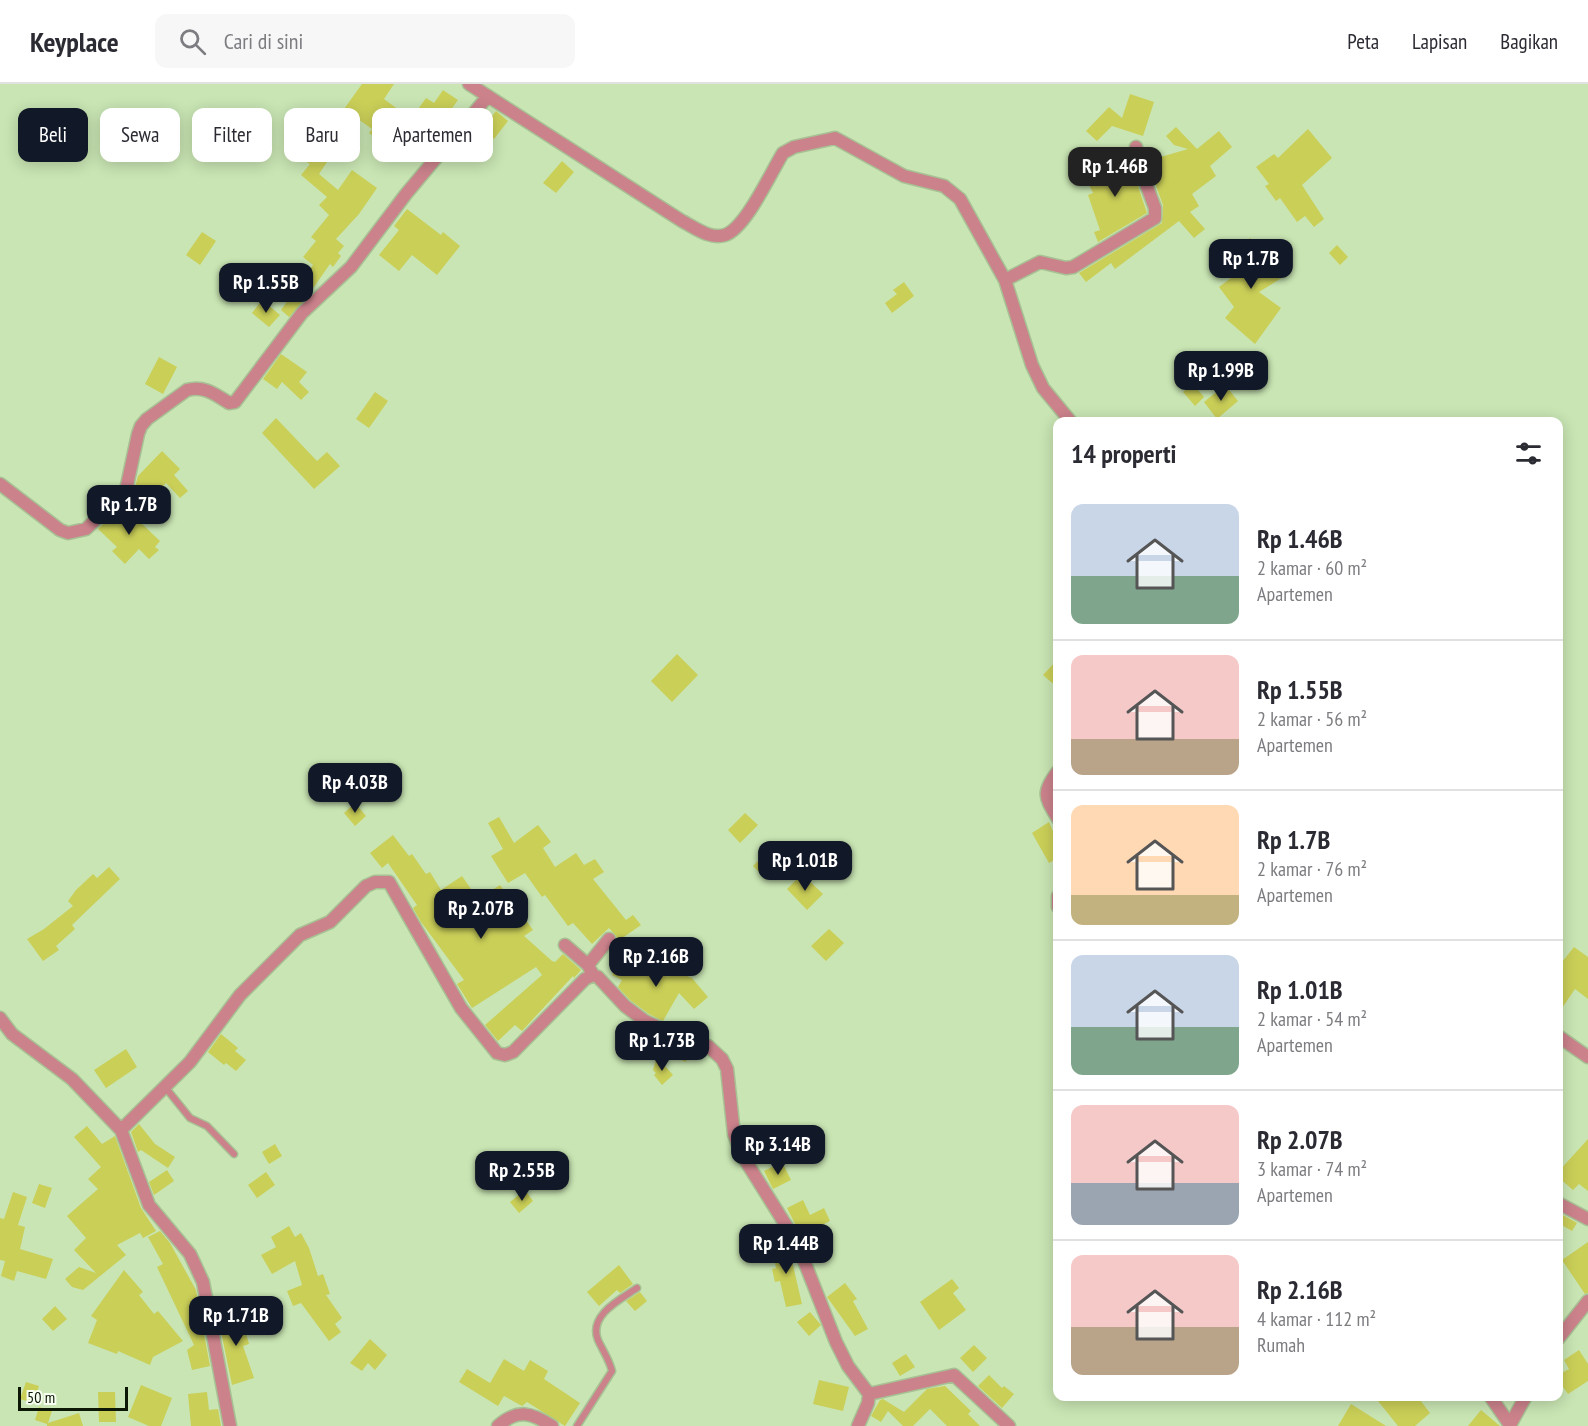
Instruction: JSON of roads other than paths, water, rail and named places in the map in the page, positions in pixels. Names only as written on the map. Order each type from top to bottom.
[{"type":"street","points":[[469,84],[682,221],[707,234],[724,235],[740,225],[783,153],[822,139],[836,138],[904,176],[944,186],[960,199],[1005,280],[1032,365],[1043,388],[1067,417]]},
{"type":"street","points":[[0,484],[51,525],[68,533],[86,529],[126,490],[138,434],[147,419],[187,390],[195,388],[205,389],[230,403],[235,402],[302,313],[351,267],[406,194],[488,96]]},
{"type":"street","points":[[1005,280],[1040,262],[1066,268],[1073,267],[1155,218],[1155,208],[1140,168],[1136,147]]},
{"type":"street","points":[[1053,777],[1045,793],[1048,805],[1053,812]]},
{"type":"street","points":[[121,1130],[190,1062],[240,995],[300,935],[330,922],[366,886],[375,882],[389,882],[460,1008],[500,1055],[513,1052],[585,979],[609,939]]},
{"type":"street","points":[[565,945],[625,1006],[645,1021],[671,1034],[708,1046],[722,1059],[727,1069],[734,1134],[742,1155],[797,1243],[836,1342],[848,1366],[869,1394],[868,1403],[858,1426]]},
{"type":"street","points":[[0,1018],[12,1034],[72,1079],[121,1130],[149,1205],[190,1254],[198,1268],[203,1282],[230,1426]]},
{"type":"street","points":[[1563,1040],[1588,1057]]},
{"type":"street","points":[[1563,1206],[1588,1219]]},
{"type":"street","points":[[1563,1333],[1588,1301]]},
{"type":"street","points":[[869,1394],[954,1375],[1009,1426]]},
{"type":"street","points":[[1493,1401],[1510,1425],[1523,1401]]},
{"type":"street","points":[[498,1426],[512,1417],[530,1413],[552,1426]]},
{"type":"lane","points":[[126,490],[147,508]]},
{"type":"lane","points":[[165,1087],[190,1118],[207,1126],[234,1154]]},
{"type":"lane","points":[[577,1426],[612,1371],[609,1360],[597,1339],[600,1320],[605,1310],[637,1288]]}]
